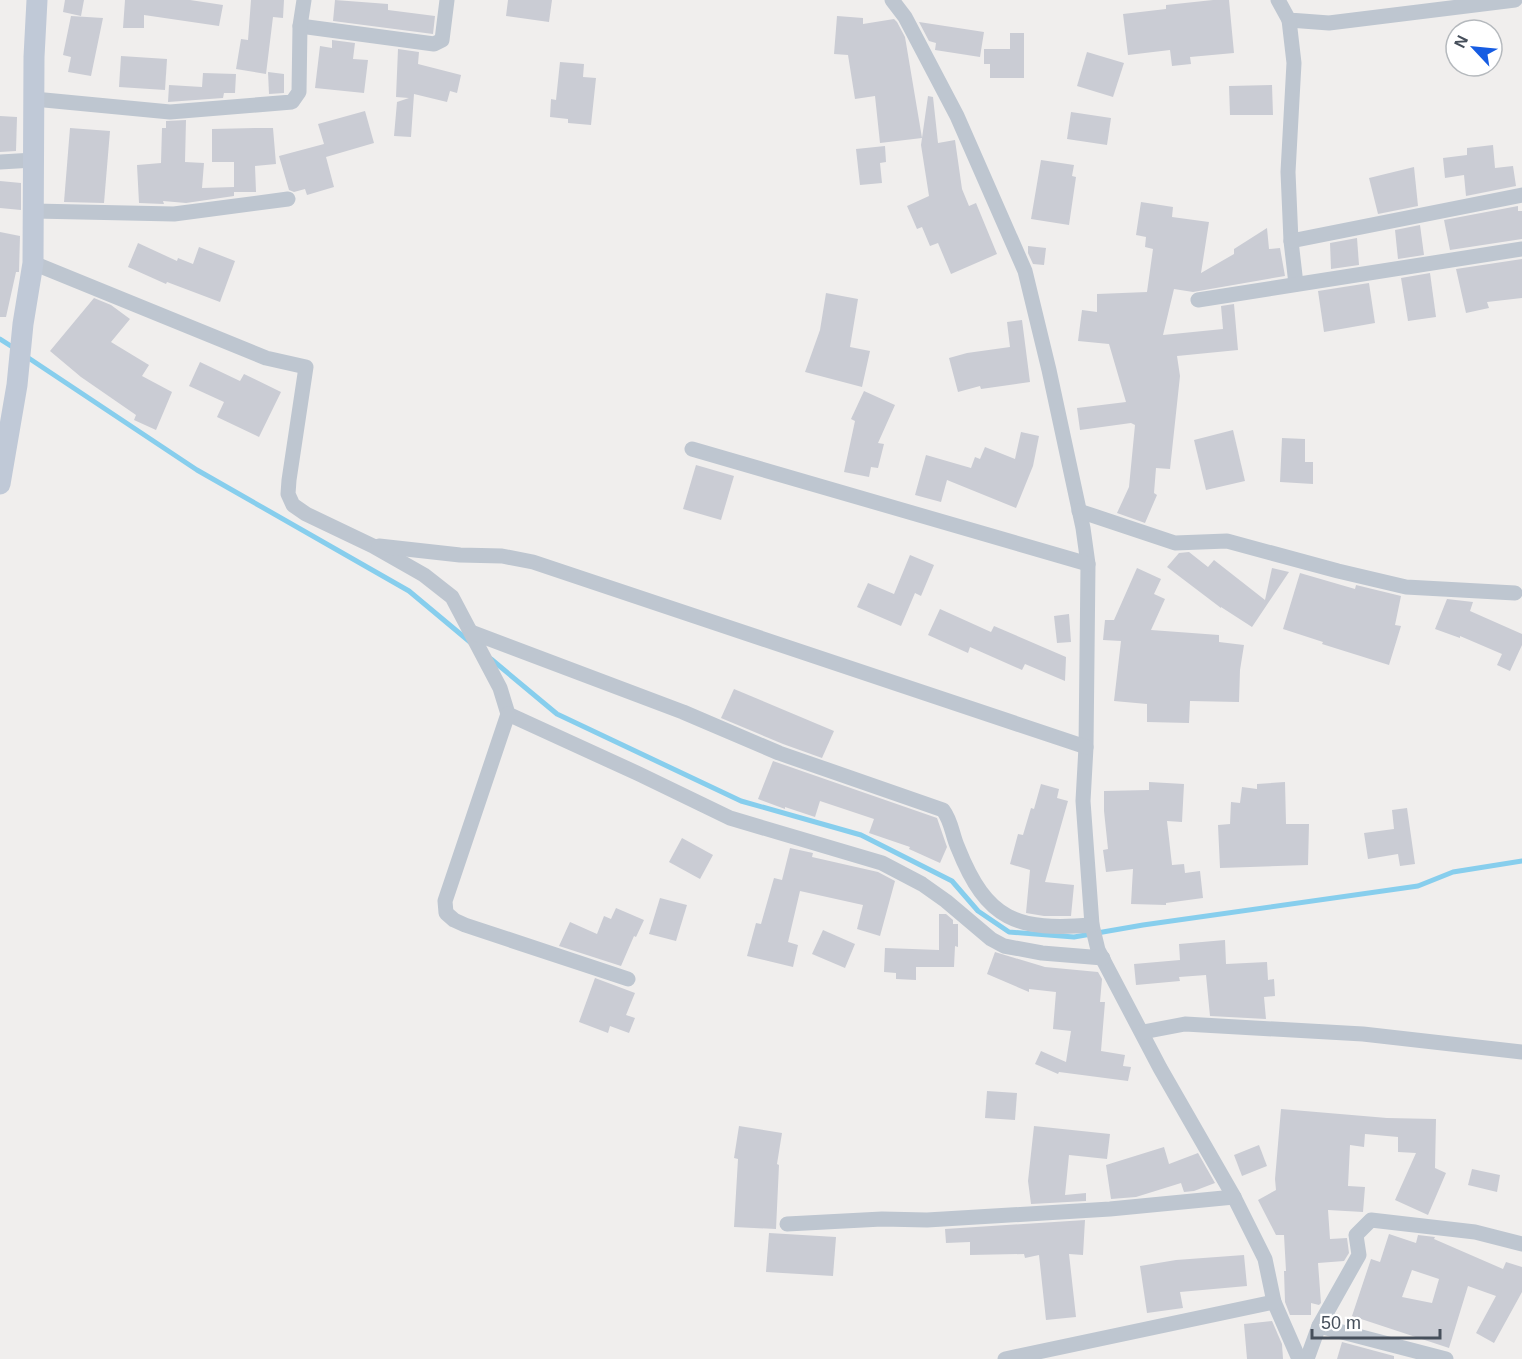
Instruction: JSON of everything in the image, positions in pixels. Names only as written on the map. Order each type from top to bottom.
[{"type":"street","points":[[0,484],[4,439],[17,385],[23,324],[33,263],[34,57],[37,0]]},
{"type":"street","points":[[34,99],[170,112],[292,102],[299,93],[300,26],[304,0]]},
{"type":"street","points":[[300,26],[434,44],[442,40],[447,0]]},
{"type":"street","points":[[892,0],[905,17],[957,116],[1024,271],[1049,370],[1088,564],[1086,747],[1083,801],[1092,927],[1101,954],[1160,1068],[1234,1197],[1265,1259],[1274,1302],[1299,1359]]},
{"type":"street","points":[[1278,0],[1289,20],[1294,63],[1288,172],[1291,241],[1296,284]]},
{"type":"street","points":[[1289,20],[1329,23],[1515,0]]},
{"type":"street","points":[[0,162],[34,160]]},
{"type":"street","points":[[1291,241],[1522,195]]},
{"type":"street","points":[[33,211],[174,214],[288,199]]},
{"type":"street","points":[[1198,300],[1522,249]]},
{"type":"street","points":[[33,263],[266,358],[306,367],[289,480],[288,494],[293,505],[306,514],[373,546],[424,575],[452,597],[500,688],[508,714],[445,901],[446,913],[465,925],[628,979]]},
{"type":"street","points":[[692,449],[1088,564]]},
{"type":"street","points":[[1079,511],[1175,543],[1227,542],[1406,586],[1515,593]]},
{"type":"street","points":[[373,546],[460,555],[502,556],[533,562],[1086,747]]},
{"type":"street","points":[[471,632],[683,712],[779,753],[943,810],[950,818],[958,848],[977,887],[999,913],[1021,924],[1058,928],[1092,927]]},
{"type":"street","points":[[508,714],[730,818],[882,863],[922,884],[991,939],[1004,946],[1042,953],[1101,954]]},
{"type":"street","points":[[1143,1032],[1185,1024],[1363,1034],[1522,1052]]},
{"type":"street","points":[[787,1224],[882,1219],[927,1220],[1098,1210],[1234,1197]]},
{"type":"street","points":[[1307,1359],[1319,1326],[1359,1255],[1356,1235],[1371,1220],[1475,1232],[1522,1244]]},
{"type":"street","points":[[1005,1359],[1274,1302]]},
{"type":"street","points":[[1319,1326],[1446,1359]]},
{"type":"building","points":[[65,0],[84,0],[81,16],[63,12]]},
{"type":"building","points":[[125,0],[190,0],[223,5],[219,26],[144,15],[144,28],[123,28]]},
{"type":"building","points":[[251,0],[284,0],[283,18],[273,17],[266,74],[236,69],[241,39],[248,40]]},
{"type":"building","points":[[335,0],[388,4],[388,10],[435,16],[433,34],[333,21]]},
{"type":"building","points":[[508,0],[552,0],[549,22],[506,16]]},
{"type":"building","points":[[1229,0],[1234,53],[1190,57],[1191,64],[1172,66],[1170,50],[1128,55],[1123,14],[1166,9],[1166,5]]},
{"type":"building","points":[[71,16],[103,18],[91,76],[68,72],[71,57],[63,55]]},
{"type":"building","points":[[837,16],[863,18],[863,24],[894,19],[897,22],[905,37],[922,138],[880,143],[875,96],[855,99],[848,55],[834,54]]},
{"type":"building","points":[[919,22],[984,32],[980,57],[935,50],[936,43],[929,41]]},
{"type":"building","points":[[1010,33],[1024,33],[1024,78],[990,78],[990,64],[984,64],[984,49],[1010,49]]},
{"type":"building","points":[[332,40],[355,43],[353,59],[368,60],[364,93],[315,88],[320,46],[332,48]]},
{"type":"building","points":[[398,49],[419,52],[418,64],[461,75],[457,93],[450,91],[447,102],[414,94],[411,137],[394,136],[397,102],[409,98],[396,97]]},
{"type":"building","points":[[1087,52],[1124,63],[1113,97],[1077,86]]},
{"type":"building","points":[[121,56],[167,59],[165,90],[119,87]]},
{"type":"building","points":[[560,62],[584,64],[583,77],[596,78],[591,125],[568,123],[568,119],[550,117],[551,99],[556,100]]},
{"type":"building","points":[[268,72],[284,74],[284,93],[269,94]]},
{"type":"building","points":[[203,73],[236,74],[235,93],[224,93],[223,98],[168,102],[169,85],[202,87]]},
{"type":"building","points":[[1272,85],[1273,115],[1230,115],[1229,86]]},
{"type":"building","points":[[928,96],[933,97],[938,143],[955,140],[962,189],[969,206],[976,203],[997,254],[951,274],[938,243],[930,246],[922,227],[917,229],[907,206],[929,196],[921,145]]},
{"type":"building","points":[[365,111],[374,143],[326,157],[334,187],[307,195],[305,189],[294,192],[289,190],[279,156],[324,144],[318,124]]},
{"type":"building","points":[[1071,112],[1111,118],[1107,145],[1067,139]]},
{"type":"building","points":[[0,116],[17,117],[16,151],[0,152]]},
{"type":"building","points":[[186,120],[185,162],[204,163],[202,188],[234,187],[234,196],[186,203],[163,201],[164,204],[139,203],[137,165],[161,163],[162,128],[166,128],[166,121]]},
{"type":"building","points":[[70,128],[110,131],[104,203],[64,202]]},
{"type":"building","points":[[273,128],[276,164],[255,166],[256,192],[234,192],[234,162],[212,162],[212,129]]},
{"type":"building","points":[[1493,145],[1495,168],[1513,166],[1516,186],[1466,196],[1464,175],[1445,178],[1443,158],[1467,155],[1467,148]]},
{"type":"building","points":[[885,146],[886,162],[880,163],[882,183],[860,185],[856,149]]},
{"type":"building","points":[[1041,160],[1074,165],[1072,176],[1076,177],[1069,225],[1031,219]]},
{"type":"building","points":[[1414,167],[1418,206],[1378,214],[1369,178]]},
{"type":"building","points":[[0,181],[21,183],[21,210],[0,208]]},
{"type":"building","points":[[1141,202],[1173,207],[1172,217],[1209,222],[1201,273],[1234,254],[1234,249],[1267,228],[1269,249],[1280,248],[1285,276],[1193,292],[1174,289],[1163,335],[1223,329],[1221,306],[1234,304],[1238,350],[1177,356],[1180,376],[1170,469],[1156,468],[1154,493],[1157,495],[1145,523],[1117,513],[1129,487],[1135,425],[1131,423],[1080,430],[1077,408],[1126,402],[1109,344],[1078,341],[1082,310],[1097,312],[1097,294],[1147,292],[1153,249],[1145,247],[1146,237],[1136,235]]},
{"type":"building","points":[[1518,206],[1518,211],[1522,211],[1522,239],[1450,250],[1444,220]]},
{"type":"building","points":[[1420,225],[1424,255],[1398,259],[1395,230]]},
{"type":"building","points":[[0,232],[20,236],[19,272],[16,272],[6,317],[0,317]]},
{"type":"building","points":[[1357,238],[1359,265],[1331,269],[1330,243]]},
{"type":"building","points":[[138,243],[177,261],[178,258],[193,264],[199,247],[235,261],[220,302],[167,282],[166,284],[128,267]]},
{"type":"building","points":[[1028,246],[1046,248],[1044,265],[1033,264],[1028,253]]},
{"type":"building","points":[[1522,259],[1522,298],[1487,302],[1489,308],[1466,313],[1456,269]]},
{"type":"building","points":[[1430,273],[1436,317],[1408,321],[1401,278]]},
{"type":"building","points":[[1369,283],[1375,323],[1324,332],[1318,291]]},
{"type":"building","points":[[826,293],[858,299],[850,347],[870,351],[862,387],[805,372],[820,330]]},
{"type":"building","points":[[94,298],[111,305],[130,319],[111,342],[149,365],[142,376],[172,392],[156,430],[134,420],[136,415],[81,377],[50,351]]},
{"type":"building","points":[[1022,320],[1030,382],[981,389],[980,386],[958,392],[949,358],[1010,347],[1007,322]]},
{"type":"building","points":[[200,362],[240,381],[244,374],[281,392],[259,437],[217,417],[224,402],[189,386]]},
{"type":"building","points":[[864,391],[895,405],[878,443],[884,444],[878,468],[871,467],[869,477],[844,472],[855,421],[851,419]]},
{"type":"building","points":[[1233,430],[1245,481],[1206,490],[1194,440]]},
{"type":"building","points":[[1021,432],[1039,436],[1033,466],[1016,508],[947,480],[941,502],[915,495],[926,455],[971,468],[975,457],[980,459],[985,447],[1015,459]]},
{"type":"building","points":[[1282,438],[1305,439],[1305,462],[1313,462],[1313,484],[1280,482]]},
{"type":"building","points":[[696,465],[734,476],[721,520],[683,509]]},
{"type":"building","points":[[1189,552],[1208,567],[1214,560],[1265,600],[1272,568],[1289,572],[1252,627],[1221,608],[1167,567],[1179,553]]},
{"type":"building","points":[[910,555],[934,565],[921,596],[915,593],[901,626],[857,607],[868,583],[894,594]]},
{"type":"building","points":[[1137,568],[1161,579],[1154,594],[1165,599],[1151,630],[1219,635],[1219,642],[1244,645],[1240,670],[1239,702],[1190,701],[1189,723],[1147,722],[1147,704],[1114,701],[1121,641],[1103,640],[1105,620],[1114,620]]},
{"type":"building","points":[[1300,573],[1355,589],[1356,585],[1401,596],[1395,625],[1401,626],[1389,665],[1283,629]]},
{"type":"building","points":[[1447,599],[1473,602],[1470,611],[1522,634],[1522,645],[1510,671],[1497,665],[1502,654],[1460,636],[1460,638],[1435,629]]},
{"type":"building","points":[[940,609],[991,632],[994,626],[1066,657],[1065,681],[1025,664],[1022,670],[970,647],[968,653],[928,635]]},
{"type":"building","points":[[1069,614],[1071,642],[1057,643],[1054,616]]},
{"type":"building","points":[[734,689],[834,731],[822,758],[721,718]]},
{"type":"building","points":[[773,761],[937,818],[947,847],[940,863],[909,849],[910,847],[869,833],[874,819],[820,801],[815,817],[758,799]]},
{"type":"building","points":[[1149,782],[1184,784],[1182,822],[1167,821],[1172,865],[1184,864],[1185,873],[1200,871],[1203,898],[1166,903],[1166,905],[1131,904],[1133,869],[1106,872],[1103,850],[1108,849],[1104,791],[1149,790]]},
{"type":"building","points":[[1285,782],[1286,824],[1309,824],[1308,865],[1220,868],[1218,825],[1230,824],[1231,802],[1240,803],[1242,787],[1257,789],[1257,784]]},
{"type":"building","points":[[1041,784],[1059,789],[1057,798],[1068,801],[1045,882],[1074,885],[1071,916],[1026,913],[1030,870],[1010,864],[1018,834],[1023,835]]},
{"type":"building","points":[[1407,808],[1415,864],[1400,866],[1398,854],[1368,859],[1364,833],[1394,829],[1392,810]]},
{"type":"building","points":[[682,838],[713,855],[700,879],[669,862]]},
{"type":"building","points":[[790,848],[813,853],[812,857],[878,872],[895,881],[880,936],[857,929],[863,905],[800,891],[788,942],[798,945],[793,967],[747,956],[756,923],[761,924],[774,878],[782,880]]},
{"type":"building","points":[[660,898],[687,905],[676,941],[649,934]]},
{"type":"building","points":[[616,908],[644,920],[621,966],[559,946],[570,922],[597,934],[604,916],[611,919]]},
{"type":"building","points":[[939,914],[946,914],[953,920],[953,924],[958,924],[958,947],[955,946],[954,967],[916,967],[916,980],[896,979],[896,973],[884,972],[885,948],[939,950]]},
{"type":"building","points":[[823,930],[855,944],[845,968],[812,954]]},
{"type":"building","points":[[1225,940],[1226,964],[1267,962],[1268,980],[1274,979],[1275,996],[1264,997],[1266,1019],[1210,1016],[1206,975],[1179,977],[1180,981],[1136,985],[1134,964],[1180,960],[1179,944]]},
{"type":"building","points":[[995,952],[1045,967],[1098,972],[1102,979],[1100,1002],[1105,1002],[1101,1051],[1125,1055],[1123,1066],[1131,1067],[1128,1081],[1059,1072],[1058,1074],[1035,1064],[1041,1051],[1066,1062],[1071,1031],[1053,1029],[1056,992],[1029,989],[1029,992],[987,974]]},
{"type":"building","points":[[595,978],[635,993],[626,1015],[635,1018],[629,1033],[610,1026],[608,1033],[579,1022]]},
{"type":"building","points":[[987,1091],[1017,1093],[1015,1120],[985,1118]]},
{"type":"building","points":[[1281,1109],[1387,1118],[1436,1119],[1435,1168],[1446,1173],[1428,1215],[1395,1200],[1416,1153],[1398,1152],[1398,1137],[1365,1134],[1364,1147],[1350,1145],[1348,1186],[1365,1187],[1363,1212],[1328,1210],[1330,1239],[1347,1238],[1349,1253],[1344,1261],[1318,1263],[1321,1303],[1319,1305],[1311,1303],[1311,1315],[1290,1315],[1285,1302],[1284,1235],[1276,1235],[1258,1200],[1276,1190]]},
{"type":"building","points":[[739,1126],[782,1133],[777,1164],[779,1165],[776,1229],[734,1227],[738,1159],[734,1158]]},
{"type":"building","points":[[1034,1126],[1110,1134],[1107,1159],[1069,1155],[1065,1195],[1086,1193],[1086,1201],[1031,1204],[1028,1181]]},
{"type":"building","points":[[1259,1145],[1267,1166],[1242,1176],[1234,1155]]},
{"type":"building","points":[[1164,1147],[1169,1164],[1198,1153],[1215,1183],[1194,1191],[1184,1192],[1181,1183],[1136,1197],[1111,1199],[1106,1165]]},
{"type":"building","points":[[1472,1169],[1500,1175],[1497,1192],[1468,1185]]},
{"type":"building","points":[[1085,1220],[1083,1255],[1069,1254],[1076,1317],[1046,1320],[1039,1255],[1025,1258],[1024,1254],[970,1255],[970,1242],[946,1243],[945,1229]]},
{"type":"building","points":[[769,1233],[836,1237],[833,1276],[766,1272]]},
{"type":"building","points":[[1389,1234],[1416,1243],[1418,1235],[1435,1237],[1434,1239],[1503,1269],[1506,1262],[1522,1267],[1522,1292],[1494,1343],[1476,1333],[1496,1296],[1468,1286],[1449,1348],[1352,1316],[1371,1259],[1380,1262]],"holes":[[[1412,1270],[1439,1279],[1432,1303],[1402,1297]]]},
{"type":"building","points":[[1244,1255],[1247,1286],[1180,1292],[1183,1308],[1147,1313],[1140,1266],[1176,1260]]},
{"type":"building","points":[[1272,1321],[1282,1344],[1283,1359],[1247,1359],[1244,1324]]},
{"type":"building","points":[[1342,1342],[1394,1356],[1394,1359],[1337,1359]]},
{"type":"waterway","points":[[0,339],[14,348]]},
{"type":"waterway","points":[[24,355],[197,470],[409,591],[470,642]]},
{"type":"waterway","points":[[491,659],[557,714],[741,801],[861,835],[952,881],[978,911],[1009,932],[1074,937],[1418,886],[1453,872],[1522,861]]}]
